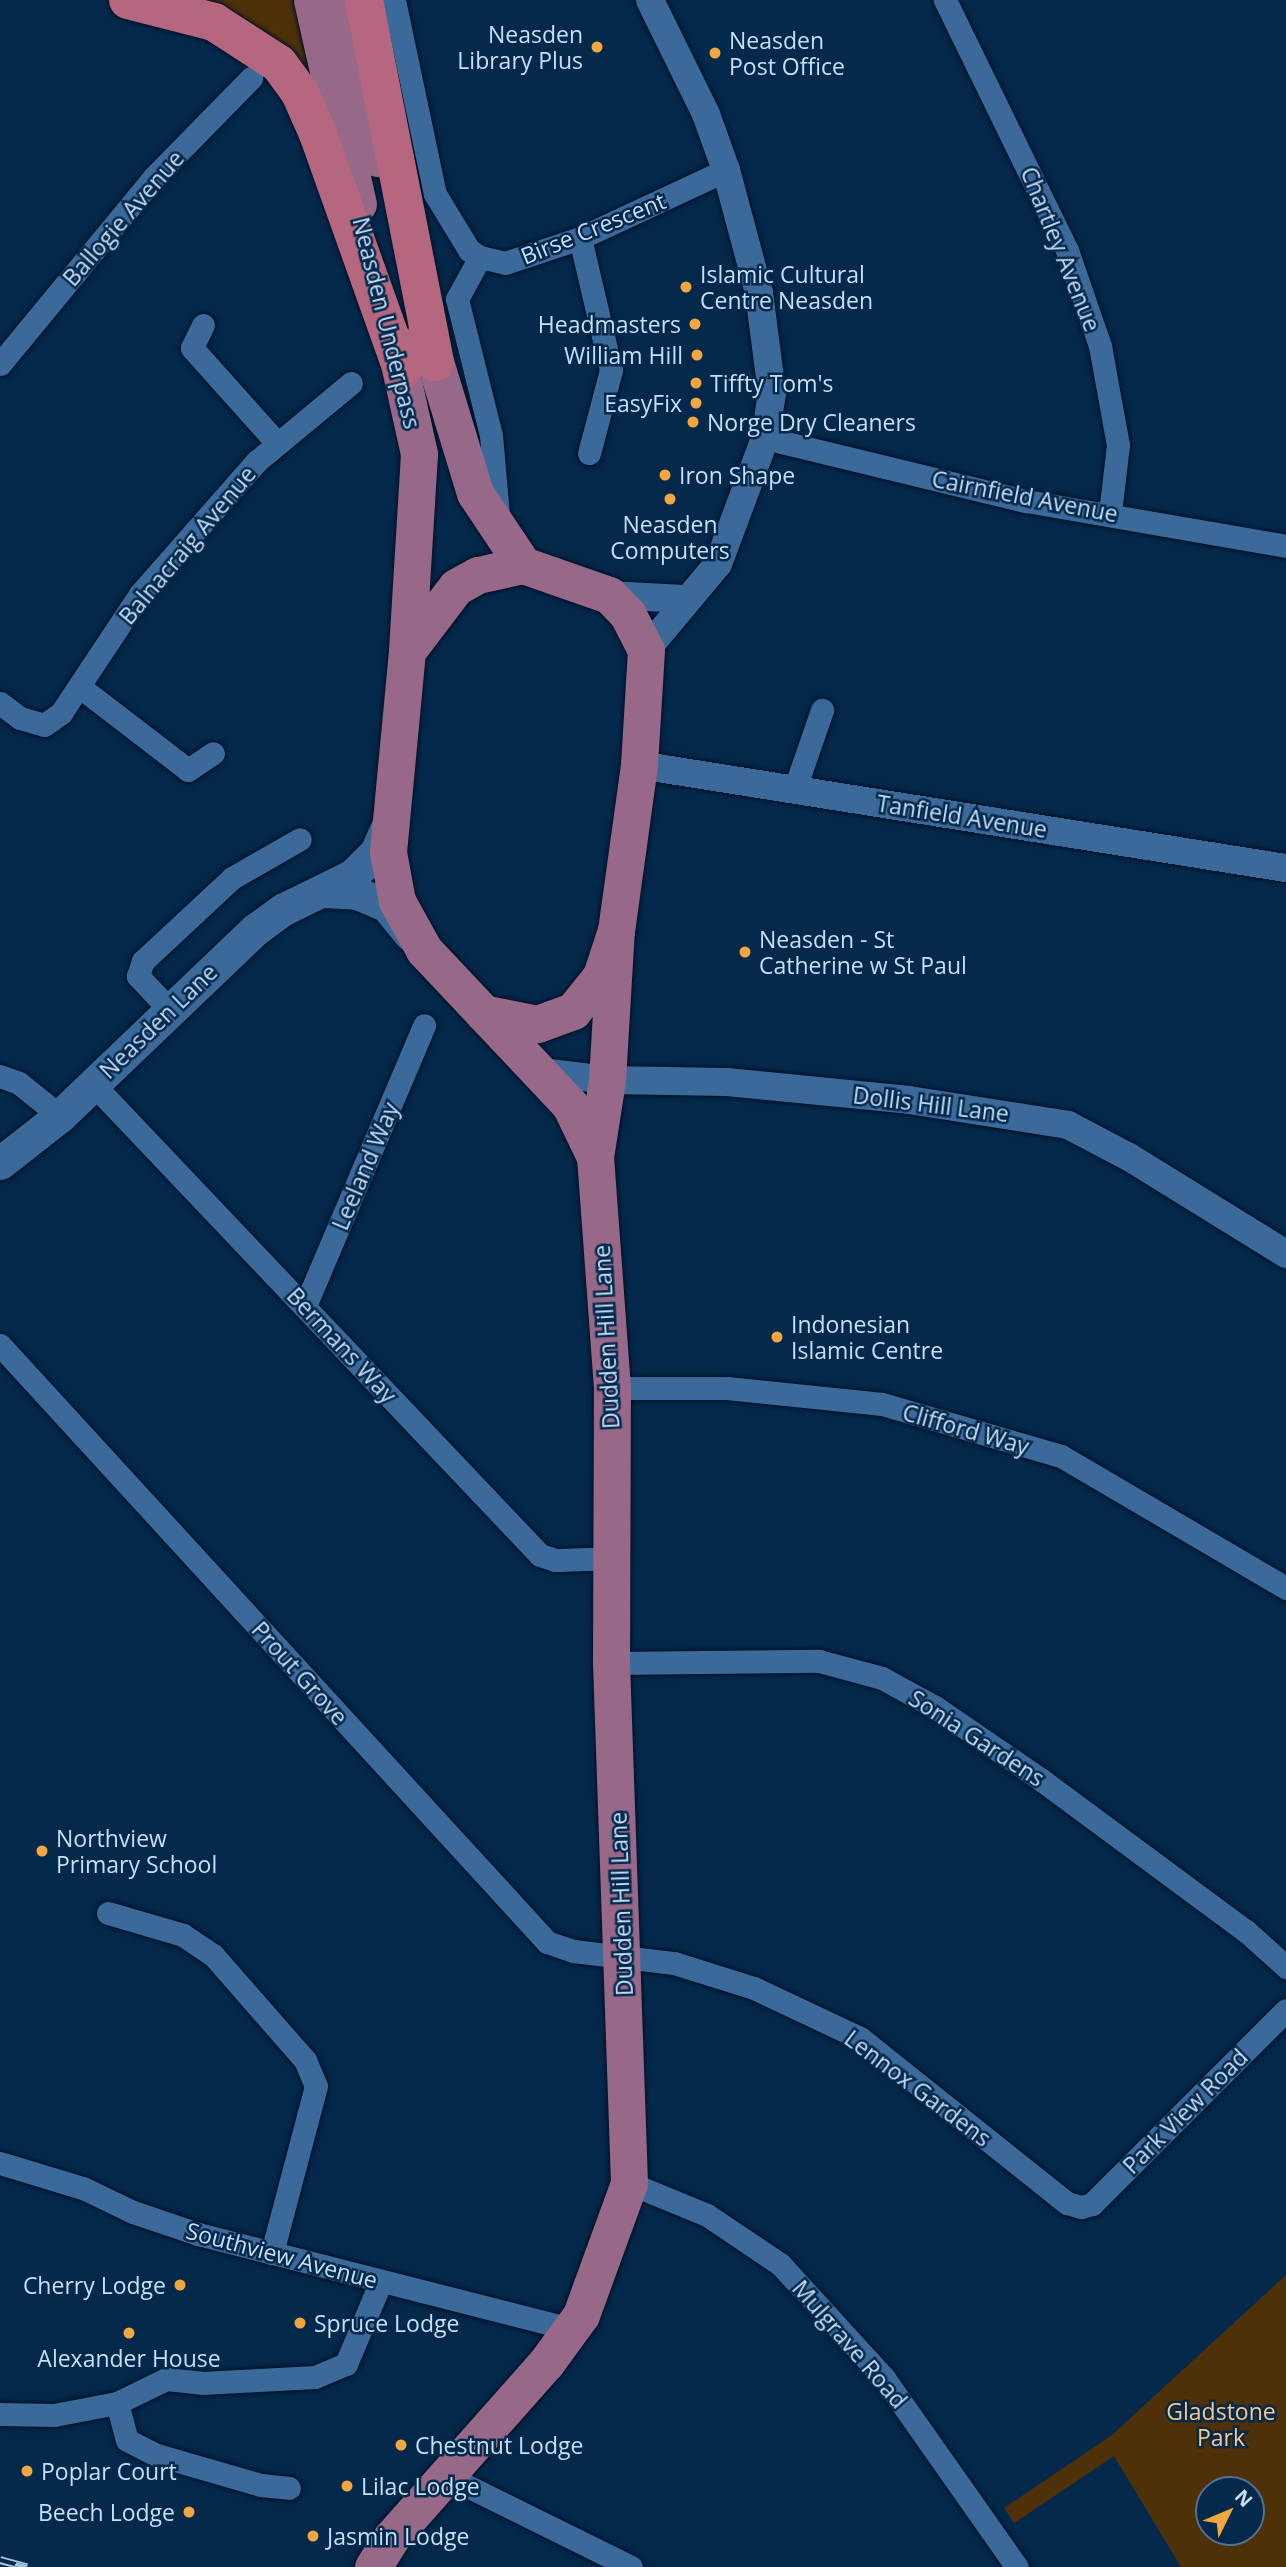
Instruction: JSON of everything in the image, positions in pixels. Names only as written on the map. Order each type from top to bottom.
[{"type":"highway","points":[[128,0],[214,22],[279,64],[300,93],[418,366]]},
{"type":"highway","points":[[364,0],[418,366]]},
{"type":"main road","name":"Neasden Underpass","points":[[312,0],[363,225],[418,366],[467,473],[523,565]]},
{"type":"main road","name":"Neasden Underpass","points":[[342,0],[392,218],[418,366],[419,454],[407,651],[390,821]]},
{"type":"main road","points":[[407,651],[432,613],[456,587],[478,575],[523,565],[609,595],[628,615],[646,650],[639,765],[616,930],[601,976],[573,1011],[537,1024],[483,1013]]},
{"type":"main road","name":"Neasden Lane","points":[[0,1163],[60,1116],[256,929],[284,909],[353,875],[376,852],[390,821]]},
{"type":"main road","name":"Dudden Hill Lane","points":[[390,821],[388,852],[397,901],[424,950],[570,1105],[595,1157]]},
{"type":"main road","name":"Neasden Lane","points":[[323,891],[357,893],[387,906],[424,950]]},
{"type":"main road","name":"Dudden Hill Lane","points":[[373,2567],[391,2538],[546,2363],[580,2315],[629,2183],[624,1955],[611,1663],[612,1388],[595,1157],[607,1080],[616,930]]},
{"type":"street","points":[[394,0],[435,194],[469,250],[480,257],[457,299],[491,435],[499,529]]},
{"type":"street","points":[[609,595],[684,599],[703,586],[718,564],[765,438],[772,393],[759,293],[726,170],[706,114],[650,0]]},
{"type":"street","name":"Chartley Avenue","points":[[945,0],[1067,250],[1100,346],[1118,444],[1110,513]]},
{"type":"street","name":"Ballogie Avenue","points":[[0,364],[154,177],[251,78]]},
{"type":"street","name":"Birse Crescent","points":[[480,257],[505,263],[580,237],[726,170]]},
{"type":"street","points":[[580,237],[611,370],[589,453]]},
{"type":"street","points":[[203,325],[192,348],[276,442]]},
{"type":"street","name":"Balnacraig Avenue","points":[[0,702],[20,718],[44,725],[61,713],[140,594],[276,442],[351,383]]},
{"type":"street","name":"Cairnfield Avenue","points":[[765,438],[1026,501],[1110,513],[1286,546]]},
{"type":"street","points":[[646,650],[680,613],[684,599]]},
{"type":"street","points":[[80,687],[188,770],[212,752]]},
{"type":"street","points":[[794,791],[822,710]]},
{"type":"street","name":"Tanfield Avenue","points":[[639,765],[1286,868]]},
{"type":"street","points":[[170,1010],[138,976],[144,961],[232,878],[300,839]]},
{"type":"street","name":"Leeland Way","points":[[305,1306],[424,1025]]},
{"type":"street","name":"Dollis Hill Lane","points":[[541,1072],[607,1080],[766,1086],[995,1110],[1068,1125],[1129,1157],[1286,1254]]},
{"type":"street","points":[[0,1076],[19,1083],[60,1116]]},
{"type":"street","name":"Bermans Way","points":[[93,1084],[540,1555],[555,1560],[611,1558]]},
{"type":"street","name":"Prout Grove","points":[[0,1345],[547,1942],[573,1951],[624,1955]]},
{"type":"street","name":"Clifford Way","points":[[612,1388],[727,1388],[882,1404],[1048,1453],[1286,1588]]},
{"type":"street","name":"Sonia Gardens","points":[[611,1663],[819,1661],[882,1678],[935,1707],[1044,1781],[1246,1931],[1286,1967]]},
{"type":"street","points":[[108,1913],[183,1936],[213,1955],[305,2060],[316,2086],[272,2253]]},
{"type":"street","name":"Lennox Gardens","points":[[624,1955],[674,1963],[754,1988],[860,2038],[1067,2203],[1081,2207]]},
{"type":"street","name":"Park View Road","points":[[1081,2207],[1091,2204],[1286,2010]]},
{"type":"street","name":"Southview Avenue","points":[[0,2163],[83,2188],[133,2213],[198,2234],[570,2329]]},
{"type":"street","name":"Mulgrave Road","points":[[629,2183],[707,2215],[780,2263],[884,2378],[1017,2567]]},
{"type":"street","points":[[0,2414],[54,2415],[117,2403],[166,2379],[202,2383],[314,2377],[346,2364],[382,2281]]},
{"type":"street","points":[[117,2403],[127,2440],[170,2458],[261,2485],[289,2488]]},
{"type":"street","points":[[447,2476],[631,2567]]},
{"type":"green space","points":[[170,0],[298,0],[312,76]]},
{"type":"green space","name":"Gladstone Park","points":[[1286,2275],[1286,2567],[1181,2567],[1114,2456],[1014,2523],[1004,2508],[1112,2435]]},
{"type":"railway","points":[[0,2560],[27,2567]]},
{"type":"place","name":"Neasden Library Plus","points":[[597,47]]},
{"type":"place","name":"Neasden Post Office","points":[[715,53]]},
{"type":"place","name":"Islamic Cultural Centre Neasden","points":[[686,287]]},
{"type":"place","name":"Headmasters","points":[[695,324]]},
{"type":"place","name":"William Hill","points":[[697,355]]},
{"type":"place","name":"Tiffty Tom's","points":[[696,383]]},
{"type":"place","name":"EasyFix","points":[[696,403]]},
{"type":"place","name":"Norge Dry Cleaners","points":[[693,422]]},
{"type":"place","name":"Iron Shape","points":[[665,475]]},
{"type":"place","name":"Neasden Computers","points":[[670,499]]},
{"type":"place","name":"Neasden - St Catherine w St Paul","points":[[745,952]]},
{"type":"place","name":"Indonesian Islamic Centre","points":[[777,1337]]},
{"type":"place","name":"Northview Primary School","points":[[42,1851]]},
{"type":"place","name":"Cherry Lodge","points":[[180,2285]]},
{"type":"place","name":"Spruce Lodge","points":[[300,2323]]},
{"type":"place","name":"Alexander House","points":[[129,2333]]},
{"type":"place","name":"Chestnut Lodge","points":[[401,2445]]},
{"type":"place","name":"Poplar Court","points":[[27,2471]]},
{"type":"place","name":"Lilac Lodge","points":[[347,2486]]},
{"type":"place","name":"Beech Lodge","points":[[189,2512]]},
{"type":"place","name":"Jasmin Lodge","points":[[313,2536]]}]
